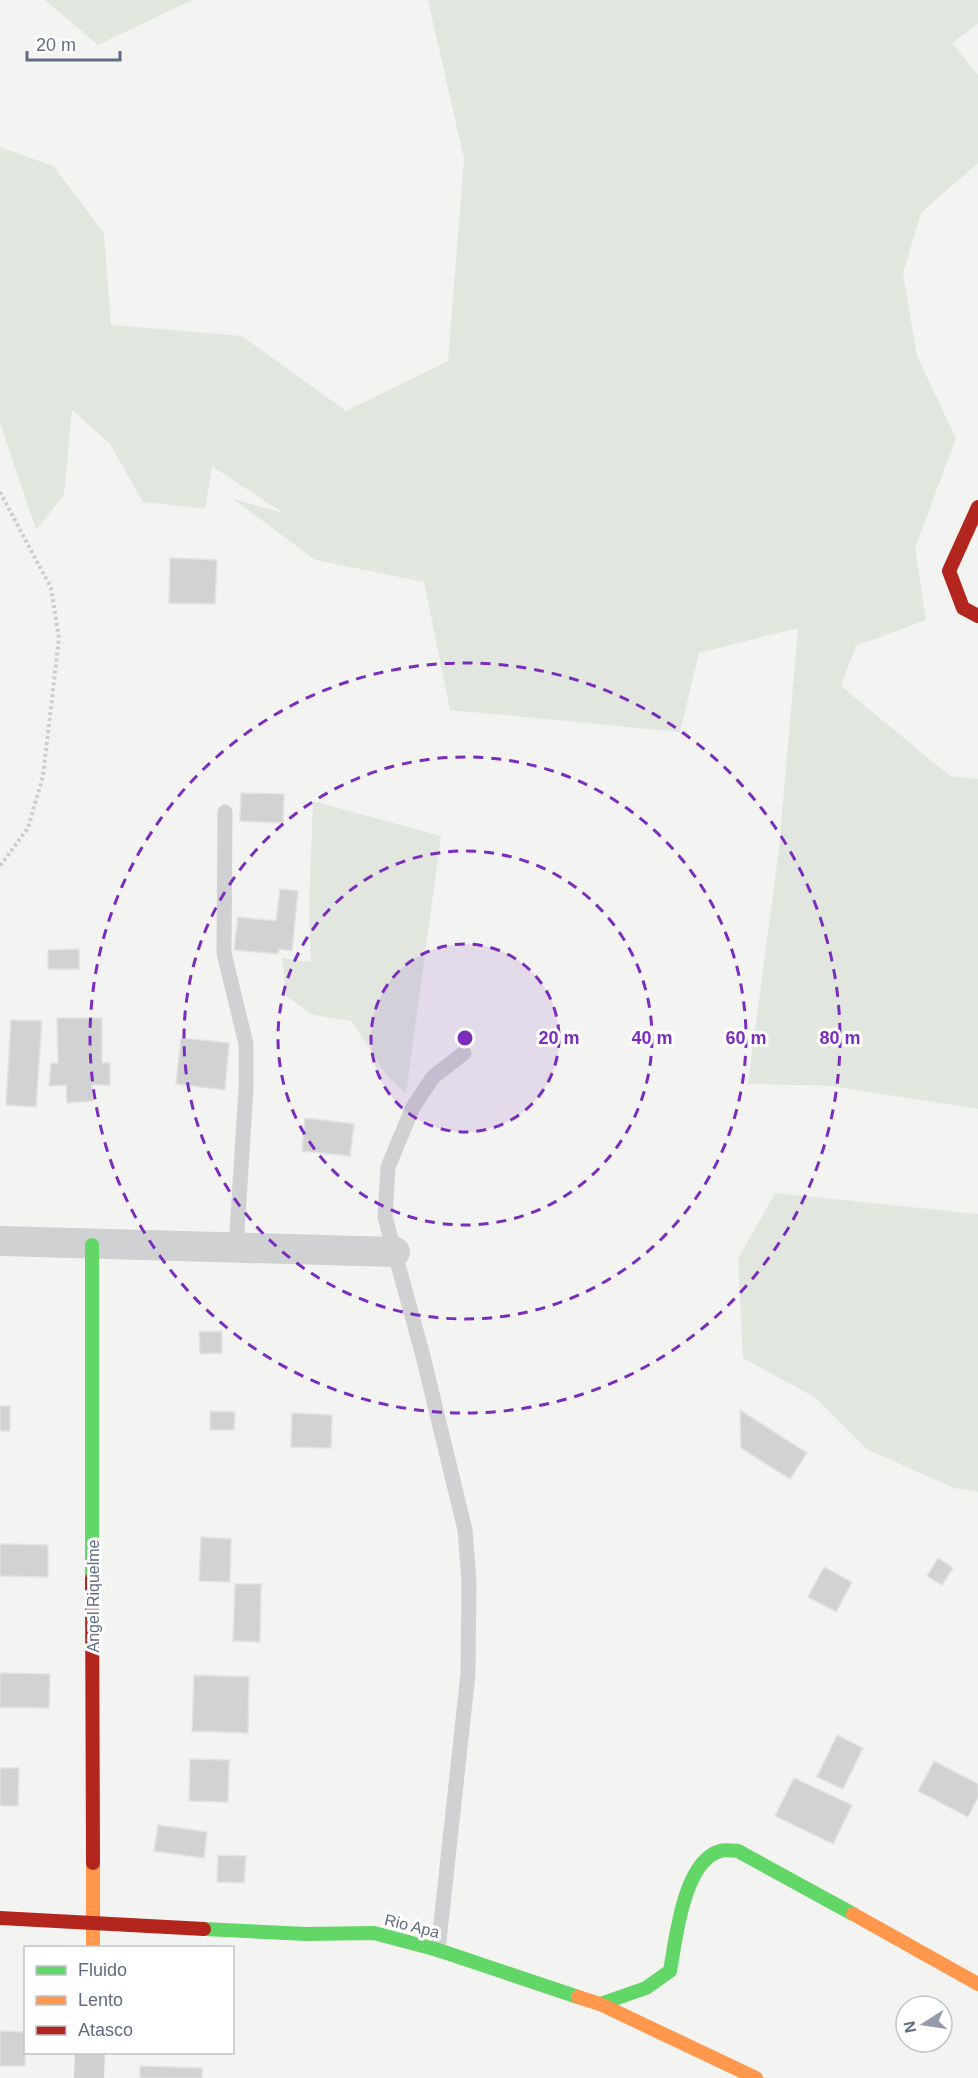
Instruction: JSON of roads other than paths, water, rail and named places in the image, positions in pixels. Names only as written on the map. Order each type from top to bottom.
[{"type":"street","points":[[978,507],[949,571],[963,608],[978,616]]},
{"type":"street","points":[[0,1241],[395,1252]]},
{"type":"street","name":"Angel Riquelme","points":[[92,1245],[93,1946]]},
{"type":"street","points":[[600,2004],[646,1988],[670,1971],[692,1877],[703,1860],[720,1849],[738,1851],[978,1984]]},
{"type":"street","name":"Rio Apa","points":[[0,1918],[94,1921],[306,1934],[374,1933],[438,1950],[600,2004],[756,2078]]},
{"type":"street","points":[[89,2078],[90,2054]]},
{"type":"lane","points":[[225,813],[224,953],[246,1044],[246,1089],[236,1248]]},
{"type":"lane","points":[[438,1950],[468,1674],[469,1581],[465,1530],[385,1217],[388,1167],[413,1107],[433,1077],[464,1053]]}]
